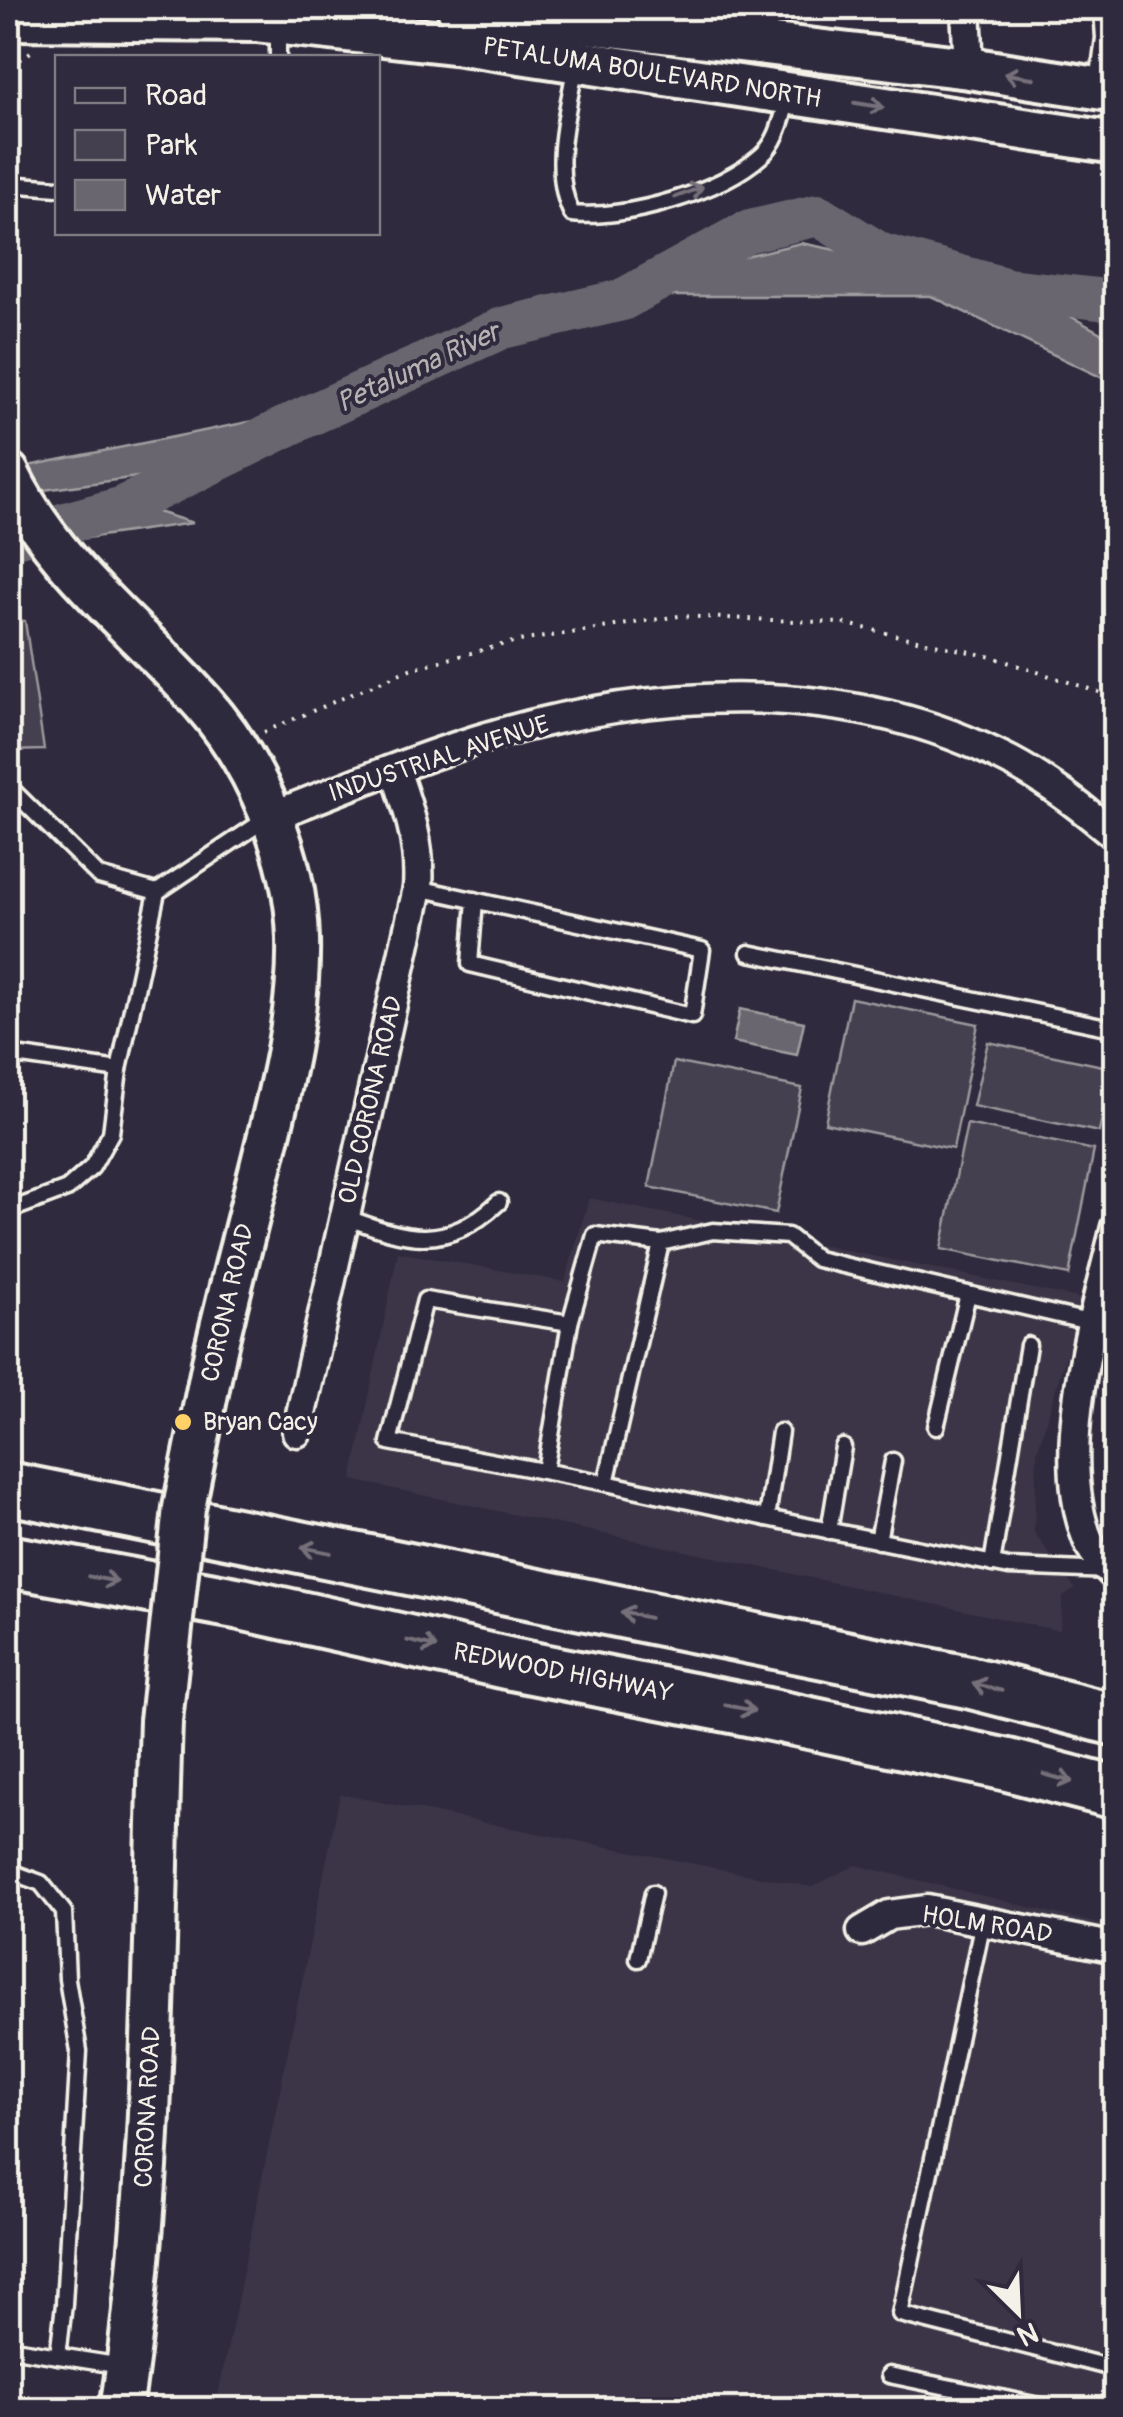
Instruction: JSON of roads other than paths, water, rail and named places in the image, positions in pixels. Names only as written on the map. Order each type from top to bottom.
[{"type":"highway","points":[[8,1488],[968,1682],[1116,1720]]},
{"type":"highway","name":"REDWOOD HIGHWAY","points":[[8,1561],[241,1604],[511,1664],[748,1710],[1008,1765],[1116,1794]]},
{"type":"main road","name":"PETALUMA BOULEVARD NORTH","points":[[458,8],[969,68],[1107,90]]},
{"type":"main road","name":"PETALUMA BOULEVARD NORTH","points":[[8,19],[278,40],[461,44],[1116,143]]},
{"type":"main road","name":"CORONA ROAD","points":[[8,472],[41,530],[72,572],[204,704],[235,745],[270,817],[294,897],[298,940],[281,1085],[216,1348],[184,1508],[161,1722],[146,2166],[121,2410]]},
{"type":"street","points":[[966,8],[969,68]]},
{"type":"street","name":"INDUSTRIAL AVENUE","points":[[270,817],[477,740],[591,713],[697,700],[771,698],[839,705],[902,718],[958,737],[1052,786],[1116,836]]},
{"type":"street","name":"OLD CORONA ROAD","points":[[297,1432],[418,888],[420,860],[415,832],[395,770]]},
{"type":"street","points":[[1113,1574],[1092,1550],[1080,1513],[1074,1472],[1084,1363],[1114,1244]]},
{"type":"street","name":"HOLM ROAD","points":[[862,1931],[888,1915],[927,1910],[1116,1948]]},
{"type":"lane","points":[[1102,8],[1107,90]]},
{"type":"lane","points":[[577,61],[564,136],[563,180],[572,214],[594,216],[662,202],[739,172],[765,153],[779,130],[790,93]]},
{"type":"lane","points":[[8,184],[55,188]]},
{"type":"lane","points":[[8,786],[99,876],[157,892]]},
{"type":"lane","points":[[8,1210],[67,1189],[92,1167],[111,1133],[119,1070],[157,892],[270,817]]},
{"type":"lane","points":[[418,888],[474,900],[702,950],[692,1016],[470,964],[474,900]]},
{"type":"lane","points":[[749,953],[1116,1029]]},
{"type":"lane","points":[[8,1054],[119,1070]]},
{"type":"lane","points":[[344,1217],[396,1236],[417,1239],[443,1236],[470,1226],[499,1202]]},
{"type":"lane","points":[[545,1471],[570,1324],[595,1235],[661,1243],[713,1231],[788,1236],[818,1259],[1093,1323]]},
{"type":"lane","points":[[606,1483],[661,1243]]},
{"type":"lane","points":[[936,1427],[968,1294]]},
{"type":"lane","points":[[570,1324],[424,1300],[389,1442],[1010,1568],[1113,1574]]},
{"type":"lane","points":[[992,1564],[1028,1345]]},
{"type":"lane","points":[[766,1518],[780,1432]]},
{"type":"lane","points":[[829,1531],[843,1447]]},
{"type":"lane","points":[[878,1541],[893,1461]]},
{"type":"lane","points":[[8,1870],[42,1883],[64,1912],[67,1979],[78,2051],[58,2356]]},
{"type":"lane","points":[[638,1959],[654,1893]]},
{"type":"lane","points":[[983,1921],[900,2314],[1116,2369]]},
{"type":"lane","points":[[8,2348],[127,2367]]},
{"type":"lane","points":[[889,2375],[1059,2410]]},
{"type":"water","points":[[801,243],[1016,286],[1115,341],[1115,384],[931,296],[650,296],[484,349],[230,464],[8,495],[8,470],[328,406],[596,291]]},
{"type":"water","points":[[148,509],[193,523],[8,549],[8,525]]},
{"type":"water","points":[[740,1009],[804,1022],[797,1055],[733,1042]]},
{"type":"waterway","name":"Petaluma River","points":[[8,539],[120,508],[502,328],[622,300],[746,232],[818,215],[881,254],[1008,289],[1116,301]]},
{"type":"place","name":"Bryan Cacy","points":[[183,1422]]}]
